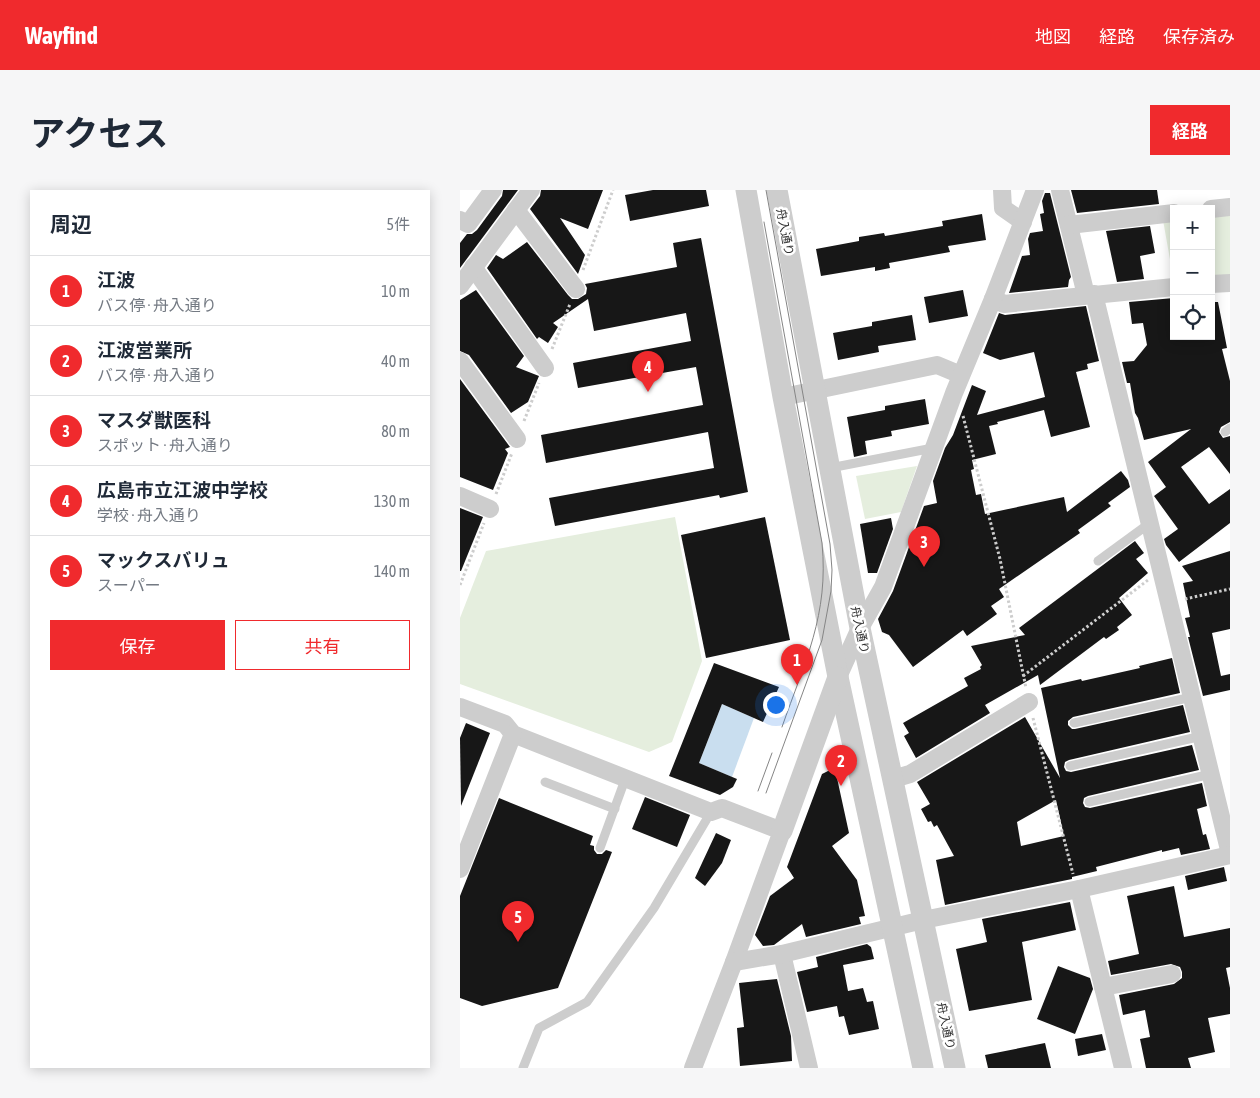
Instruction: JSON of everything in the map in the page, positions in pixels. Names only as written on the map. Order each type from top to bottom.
[{"type":"street","points":[[460,220],[468,224],[494,190]]},
{"type":"street","points":[[460,286],[531,190]]},
{"type":"street","points":[[746,190],[783,397],[838,677],[923,1068]]},
{"type":"street","name":"舟入通り","points":[[777,190],[860,628],[956,1068]]},
{"type":"street","points":[[1002,190],[1003,208],[1023,222]]},
{"type":"street","points":[[693,1068],[734,962],[838,677],[860,628],[883,587],[954,392],[993,299],[1035,190]]},
{"type":"street","points":[[734,962],[782,954],[923,920],[1078,889],[1230,854],[1150,523],[1090,295],[1060,190]]},
{"type":"street","points":[[1215,208],[1230,206]]},
{"type":"street","points":[[516,210],[576,289]]},
{"type":"street","points":[[1069,225],[1170,213]]},
{"type":"street","points":[[474,267],[545,368]]},
{"type":"street","points":[[1215,284],[1230,282]]},
{"type":"street","points":[[993,299],[1004,304],[1170,287]]},
{"type":"street","points":[[460,361],[517,440]]},
{"type":"street","points":[[783,397],[937,365],[961,375]]},
{"type":"street","points":[[460,496],[490,509]]},
{"type":"street","points":[[893,779],[910,774],[1029,702]]},
{"type":"street","points":[[460,707],[505,724],[513,734],[711,812],[722,808],[782,830]]},
{"type":"street","points":[[460,869],[513,734]]},
{"type":"street","points":[[1078,889],[1122,1068]]},
{"type":"street","points":[[782,954],[810,1068]]},
{"type":"street","points":[[1103,987],[1172,974]]},
{"type":"lane","points":[[829,468],[933,448]]},
{"type":"lane","points":[[1098,561],[1150,523]]},
{"type":"lane","points":[[1074,723],[1192,697]]},
{"type":"lane","points":[[1070,766],[1202,736]]},
{"type":"lane","points":[[1089,802],[1211,774]]},
{"type":"lane","points":[[600,848],[626,777]]},
{"type":"lane","points":[[545,782],[615,809]]},
{"type":"lane","points":[[524,1068],[539,1028],[587,1002],[654,908],[711,812]]},
{"type":"path","points":[[460,585],[613,190]]},
{"type":"path","points":[[954,392],[963,416],[991,520],[1029,702],[1078,889]]},
{"type":"path","points":[[1023,676],[1162,570]]},
{"type":"path","points":[[1169,602],[1230,589]]},
{"type":"green space","points":[[1230,212],[1230,275],[1215,277],[1215,250],[1215,214]]},
{"type":"green space","points":[[1170,219],[1170,259],[1163,220]]},
{"type":"green space","points":[[917,466],[901,512],[865,519],[856,476]]},
{"type":"green space","points":[[675,517],[702,661],[672,742],[649,752],[460,684],[460,618],[486,551]]},
{"type":"water","points":[[722,704],[754,718],[732,777],[699,763]]},
{"type":"building","points":[[503,190],[518,190],[460,268],[460,243],[467,234],[472,234],[477,230],[502,196]]},
{"type":"building","points":[[541,190],[603,190],[588,229],[560,218],[585,255],[578,274],[530,209],[540,196]]},
{"type":"building","points":[[653,190],[706,190],[709,206],[630,221],[625,195]]},
{"type":"building","points":[[1071,190],[1157,190],[1159,204],[1077,213]]},
{"type":"building","points":[[1045,193],[1050,193],[1071,277],[1068,287],[1009,293],[1022,256],[1030,255],[1028,239],[1030,233],[1043,231],[1040,214],[1044,213],[1042,201]]},
{"type":"building","points":[[982,214],[986,240],[948,246],[950,252],[889,263],[890,268],[875,271],[875,267],[821,276],[816,249],[859,241],[859,237],[884,233],[885,236],[943,226],[942,221]]},
{"type":"building","points":[[1150,226],[1155,253],[1140,256],[1144,279],[1117,282],[1106,231]]},
{"type":"building","points":[[701,238],[748,492],[720,498],[719,495],[555,526],[549,498],[714,468],[708,432],[546,463],[541,435],[703,405],[696,367],[578,388],[573,363],[691,341],[686,313],[594,331],[588,299],[553,323],[558,327],[548,343],[539,337],[537,339],[487,268],[496,255],[503,259],[527,242],[568,295],[572,299],[578,299],[586,294],[587,288],[585,284],[677,267],[673,243]]},
{"type":"building","points":[[476,290],[524,356],[516,367],[539,376],[528,402],[511,413],[469,355],[460,351],[460,300]]},
{"type":"building","points":[[963,290],[968,316],[929,323],[924,297]]},
{"type":"building","points":[[1170,298],[1170,340],[1215,340],[1215,302],[1218,302],[1227,348],[1222,349],[1230,381],[1230,422],[1221,427],[1219,432],[1223,438],[1230,436],[1230,474],[1209,447],[1181,467],[1209,504],[1230,489],[1230,523],[1179,562],[1166,545],[1164,539],[1178,529],[1154,496],[1166,487],[1148,462],[1191,429],[1144,440],[1135,413],[1130,383],[1127,383],[1122,362],[1134,361],[1147,345],[1143,323],[1132,324],[1129,302]]},
{"type":"building","points":[[1086,306],[1099,361],[1087,364],[1088,369],[1076,372],[1090,427],[1051,437],[1044,410],[997,422],[998,424],[989,426],[996,454],[972,460],[974,469],[971,470],[976,495],[981,494],[985,514],[1064,497],[1067,512],[1121,471],[1128,480],[1130,487],[1108,503],[1111,506],[1078,530],[1080,533],[999,589],[1004,597],[991,606],[997,614],[967,636],[963,630],[913,667],[889,635],[882,632],[878,619],[893,591],[924,506],[937,503],[933,481],[972,385],[986,391],[977,415],[1045,397],[1034,352],[1000,360],[983,353],[999,313],[1005,315]]},
{"type":"building","points":[[912,315],[916,340],[878,346],[879,352],[838,360],[833,333],[872,326],[872,322]]},
{"type":"building","points":[[460,379],[510,447],[505,449],[508,453],[493,490],[460,477]]},
{"type":"building","points":[[925,399],[929,424],[891,431],[892,436],[865,441],[867,454],[854,457],[847,417],[885,410],[885,406]]},
{"type":"building","points":[[460,508],[483,517],[461,571],[460,571]]},
{"type":"building","points":[[765,517],[790,640],[706,658],[681,535]]},
{"type":"building","points":[[891,518],[893,529],[877,573],[868,573],[860,524]]},
{"type":"building","points":[[1135,541],[1144,553],[1136,559],[1148,573],[1119,598],[1132,615],[1117,627],[1119,630],[1106,639],[1104,637],[1040,685],[1038,675],[985,705],[990,713],[916,758],[904,736],[909,733],[903,723],[968,686],[964,678],[981,669],[982,665],[971,646],[1025,635],[1019,628]]},
{"type":"building","points":[[1230,551],[1230,629],[1212,633],[1221,676],[1230,674],[1230,690],[1203,696],[1185,618],[1190,617],[1183,583],[1193,581],[1182,566]]},
{"type":"building","points":[[1172,658],[1180,693],[1073,717],[1068,721],[1068,725],[1075,729],[1183,705],[1190,732],[1069,760],[1065,762],[1064,767],[1066,771],[1071,772],[1192,745],[1199,770],[1088,796],[1084,798],[1083,803],[1085,807],[1090,808],[1202,783],[1207,806],[1197,809],[1203,835],[1206,834],[1210,849],[1181,855],[1179,848],[1162,852],[1162,850],[1096,867],[1097,871],[1072,877],[1072,879],[945,905],[936,860],[954,856],[937,825],[934,827],[931,821],[928,822],[921,809],[930,804],[917,782],[1025,717],[1060,778],[1041,688],[1140,668],[1139,666]],"holes":[[[1056,800],[1064,836],[1021,846],[1017,822]]]},
{"type":"building","points":[[714,663],[779,687],[763,722],[722,704],[699,763],[737,779],[733,787],[720,795],[669,776]]},
{"type":"building","points":[[466,723],[490,733],[461,806],[460,738]]},
{"type":"building","points":[[828,771],[834,772],[837,778],[849,833],[832,846],[857,880],[865,916],[859,917],[861,924],[806,937],[802,924],[774,945],[763,946],[755,935],[770,896],[794,878],[787,867],[822,774]]},
{"type":"building","points":[[645,797],[690,815],[677,847],[632,829]]},
{"type":"building","points":[[499,798],[593,836],[590,845],[594,846],[597,854],[602,854],[606,850],[612,852],[558,988],[482,1006],[460,998],[460,896]]},
{"type":"building","points":[[716,833],[731,840],[722,863],[705,886],[695,878]]},
{"type":"building","points":[[1224,867],[1227,881],[1188,890],[1185,876]]},
{"type":"building","points":[[1174,886],[1184,937],[1230,928],[1230,967],[1226,968],[1230,988],[1230,1014],[1208,1018],[1215,1052],[1188,1058],[1191,1068],[1146,1068],[1140,1039],[1150,1037],[1145,1010],[1123,1015],[1119,995],[1174,984],[1182,978],[1182,972],[1180,967],[1171,964],[1111,975],[1108,961],[1139,954],[1127,896]]},
{"type":"building","points":[[1070,902],[1076,930],[1022,942],[1032,1000],[969,1011],[956,949],[987,942],[982,919]]},
{"type":"building","points":[[867,944],[871,947],[874,959],[843,965],[848,991],[863,988],[867,1002],[873,1001],[879,1029],[849,1035],[844,1016],[839,1017],[837,1006],[807,1012],[797,972],[818,967],[816,957]]},
{"type":"building","points":[[1058,966],[1090,978],[1093,989],[1075,1034],[1037,1019]]},
{"type":"building","points":[[777,979],[791,1036],[792,1061],[740,1066],[737,1028],[744,1027],[739,983]]},
{"type":"building","points":[[1102,1034],[1106,1050],[1078,1056],[1075,1039]]},
{"type":"building","points":[[1045,1043],[1051,1068],[988,1068],[985,1055]]},
{"type":"tram line","points":[[766,190],[830,544],[832,570],[831,591],[822,640],[766,793]]},
{"type":"tram line","points":[[764,222],[822,543],[823,569],[822,593],[813,637],[782,727]]},
{"type":"tram line","points":[[758,791],[772,753]]},
{"type":"place","name":"広島市立江波中学校","points":[[648,392]]},
{"type":"place","name":"マスダ獣医科","points":[[924,567]]},
{"type":"place","name":"江波","points":[[797,685]]},
{"type":"place","name":"江波営業所","points":[[841,786]]},
{"type":"place","name":"マックスバリュ","points":[[518,942]]}]
